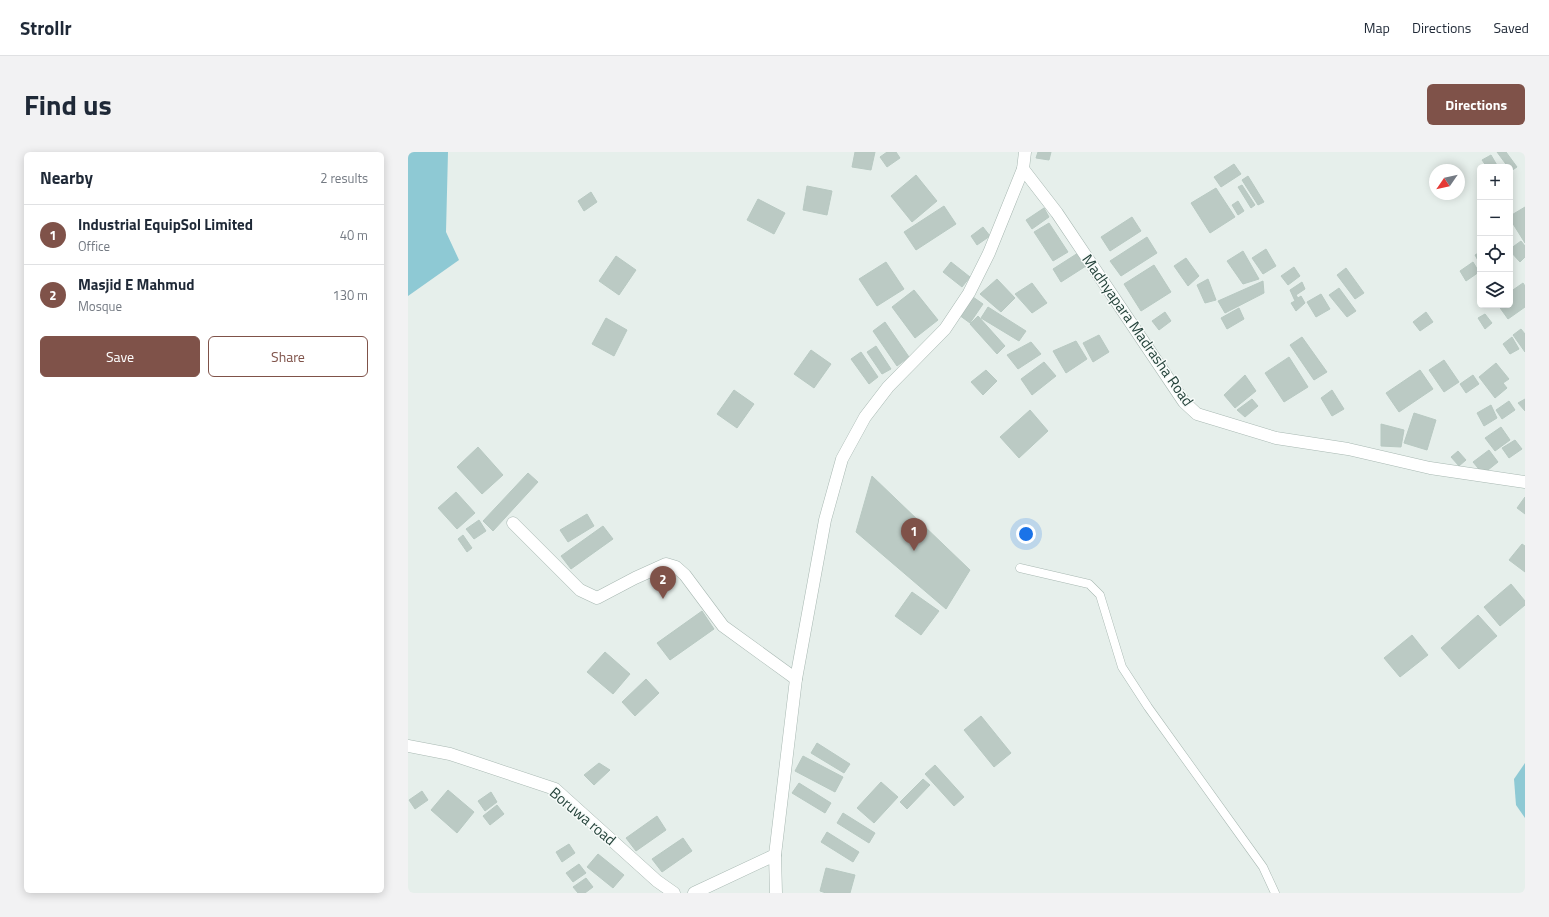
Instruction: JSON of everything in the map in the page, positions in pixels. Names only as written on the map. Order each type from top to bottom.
[{"type":"street","points":[[776,893],[775,855],[796,680],[825,520],[842,459],[865,417],[884,393],[945,329],[969,293],[989,252],[1023,169],[1025,152]]},
{"type":"street","name":"Madhyapara Madrasha Road","points":[[1023,169],[1056,213],[1184,402],[1197,414],[1276,438],[1348,448],[1430,468],[1525,482]]},
{"type":"street","points":[[513,524],[580,590],[597,598],[666,564],[676,567],[685,575],[723,626],[796,680]]},
{"type":"street","name":"Boruwa road","points":[[408,746],[450,754],[555,788],[657,881],[674,893]]},
{"type":"street","points":[[694,893],[775,855]]},
{"type":"lane","points":[[1020,568],[1088,584],[1100,595],[1122,667],[1148,707],[1263,867],[1275,893]]},
{"type":"water","points":[[408,152],[448,152],[446,232],[459,260],[408,296]]},
{"type":"water","points":[[1525,763],[1525,818],[1516,805],[1514,779]]},
{"type":"building","points":[[855,152],[875,152],[871,170],[852,167]]},
{"type":"building","points":[[887,152],[896,152],[900,158],[887,167],[880,157]]},
{"type":"building","points":[[1038,152],[1051,152],[1049,160],[1036,158]]},
{"type":"building","points":[[1497,152],[1506,152],[1517,167],[1513,170],[1513,164],[1506,164]]},
{"type":"building","points":[[1491,155],[1496,164],[1485,164],[1482,160]]},
{"type":"building","points":[[1234,164],[1241,174],[1221,187],[1214,177]]},
{"type":"building","points":[[916,175],[937,201],[912,222],[891,196]]},
{"type":"building","points":[[1248,176],[1264,202],[1258,205],[1242,180]]},
{"type":"building","points":[[1242,185],[1255,205],[1251,208],[1238,187]]},
{"type":"building","points":[[807,186],[832,191],[827,215],[803,210]]},
{"type":"building","points":[[1216,188],[1235,217],[1210,233],[1191,203]]},
{"type":"building","points":[[591,192],[597,202],[584,211],[578,201]]},
{"type":"building","points":[[758,199],[785,213],[774,234],[747,220]]},
{"type":"building","points":[[1238,201],[1244,211],[1238,215],[1232,205]]},
{"type":"building","points":[[944,206],[956,224],[916,250],[904,232]]},
{"type":"building","points":[[1525,207],[1525,243],[1513,224],[1513,214]]},
{"type":"building","points":[[1044,208],[1049,217],[1032,229],[1026,220]]},
{"type":"building","points":[[1132,217],[1141,231],[1110,251],[1101,237]]},
{"type":"building","points":[[1049,223],[1068,252],[1053,261],[1034,232]]},
{"type":"building","points":[[983,227],[990,236],[977,245],[971,236]]},
{"type":"building","points":[[1147,237],[1157,253],[1121,276],[1110,261]]},
{"type":"building","points":[[1521,241],[1525,246],[1525,257],[1520,262],[1513,254],[1513,247]]},
{"type":"building","points":[[1266,249],[1276,266],[1263,274],[1252,258]]},
{"type":"building","points":[[1243,251],[1259,279],[1243,284],[1227,261]]},
{"type":"building","points":[[1078,253],[1086,266],[1061,282],[1053,269]]},
{"type":"building","points":[[616,256],[636,270],[619,295],[599,281]]},
{"type":"building","points":[[1186,258],[1199,276],[1188,286],[1174,266]]},
{"type":"building","points":[[886,262],[904,289],[877,306],[859,279]]},
{"type":"building","points":[[951,262],[970,277],[962,287],[943,272]]},
{"type":"building","points":[[1473,262],[1477,269],[1477,273],[1466,281],[1460,271]]},
{"type":"building","points":[[1154,265],[1171,292],[1141,311],[1124,284]]},
{"type":"building","points":[[1294,267],[1300,276],[1288,285],[1281,276]]},
{"type":"building","points":[[1346,268],[1364,293],[1355,299],[1337,275]]},
{"type":"building","points":[[997,279],[1015,298],[1001,312],[980,294]]},
{"type":"building","points":[[1208,279],[1216,300],[1205,303],[1197,285]]},
{"type":"building","points":[[1263,281],[1264,293],[1225,313],[1218,301]]},
{"type":"building","points":[[1302,282],[1305,289],[1296,295],[1298,298],[1301,296],[1305,303],[1296,311],[1291,303],[1295,301],[1290,290]]},
{"type":"building","points":[[1032,283],[1047,303],[1032,313],[1015,294]]},
{"type":"building","points":[[1523,283],[1525,286],[1525,307],[1508,319],[1500,308],[1513,308],[1513,290]]},
{"type":"building","points":[[1339,288],[1356,311],[1347,317],[1329,295]]},
{"type":"building","points":[[914,290],[938,320],[915,338],[892,307]]},
{"type":"building","points":[[1321,294],[1330,309],[1316,317],[1307,302]]},
{"type":"building","points":[[973,297],[983,304],[970,323],[959,315]]},
{"type":"building","points":[[988,307],[1026,331],[1019,341],[981,318]]},
{"type":"building","points":[[1239,308],[1244,319],[1227,329],[1221,318]]},
{"type":"building","points":[[1165,312],[1171,321],[1159,330],[1152,321]]},
{"type":"building","points":[[1426,312],[1433,322],[1420,331],[1413,322]]},
{"type":"building","points":[[1485,314],[1492,323],[1485,329],[1478,318]]},
{"type":"building","points":[[978,316],[1005,346],[997,354],[970,324]]},
{"type":"building","points":[[606,318],[627,330],[614,356],[592,344]]},
{"type":"building","points":[[885,322],[909,357],[897,366],[873,331]]},
{"type":"building","points":[[1521,329],[1525,334],[1525,352],[1513,335]]},
{"type":"building","points":[[1099,335],[1109,352],[1093,362],[1083,343]]},
{"type":"building","points":[[1302,337],[1327,372],[1314,380],[1290,345]]},
{"type":"building","points":[[1512,337],[1519,349],[1510,354],[1503,344]]},
{"type":"building","points":[[1076,341],[1087,359],[1066,373],[1053,351]]},
{"type":"building","points":[[1031,342],[1041,354],[1018,369],[1007,355]]},
{"type":"building","points":[[876,346],[891,369],[882,374],[867,352]]},
{"type":"building","points":[[811,350],[831,364],[814,388],[794,374]]},
{"type":"building","points":[[861,352],[878,377],[869,384],[851,359]]},
{"type":"building","points":[[1289,357],[1308,387],[1284,402],[1265,373]]},
{"type":"building","points":[[1444,360],[1459,382],[1444,392],[1429,370]]},
{"type":"building","points":[[1044,362],[1056,376],[1032,395],[1021,379]]},
{"type":"building","points":[[1496,363],[1509,379],[1503,383],[1507,388],[1495,398],[1479,377]]},
{"type":"building","points":[[986,370],[997,381],[983,395],[971,382]]},
{"type":"building","points":[[1420,370],[1433,389],[1399,412],[1386,393]]},
{"type":"building","points":[[1245,375],[1256,391],[1235,408],[1224,395]]},
{"type":"building","points":[[1473,375],[1479,384],[1466,393],[1460,384]]},
{"type":"building","points":[[734,390],[754,404],[737,428],[717,414]]},
{"type":"building","points":[[1332,390],[1344,409],[1332,416],[1321,398]]},
{"type":"building","points":[[1252,399],[1258,406],[1245,417],[1237,410]]},
{"type":"building","points":[[1525,399],[1525,411],[1518,403]]},
{"type":"building","points":[[1509,401],[1515,410],[1502,419],[1496,410]]},
{"type":"building","points":[[1491,405],[1497,418],[1484,426],[1477,413]]},
{"type":"building","points":[[1030,410],[1048,431],[1019,458],[1000,437]]},
{"type":"building","points":[[1414,413],[1436,420],[1427,450],[1404,443]]},
{"type":"building","points":[[1381,424],[1404,430],[1401,447],[1381,446]]},
{"type":"building","points":[[1501,427],[1510,440],[1495,451],[1485,438]]},
{"type":"building","points":[[1515,440],[1522,449],[1509,458],[1502,448]]},
{"type":"building","points":[[478,447],[503,475],[482,494],[457,467]]},
{"type":"building","points":[[1489,450],[1498,462],[1483,474],[1473,462]]},
{"type":"building","points":[[1458,451],[1466,460],[1459,466],[1451,457]]},
{"type":"building","points":[[528,473],[538,482],[493,531],[483,521]]},
{"type":"building","points":[[872,476],[970,570],[946,609],[856,532]]},
{"type":"building","points":[[456,492],[475,513],[457,529],[438,508]]},
{"type":"building","points":[[1525,497],[1525,514],[1517,508]]},
{"type":"building","points":[[587,514],[594,526],[568,542],[560,530]]},
{"type":"building","points":[[479,520],[486,531],[474,539],[466,529]]},
{"type":"building","points":[[603,526],[613,539],[571,569],[561,556]]},
{"type":"building","points":[[463,535],[472,548],[467,552],[458,539]]},
{"type":"building","points":[[1522,544],[1525,546],[1525,572],[1509,560]]},
{"type":"building","points":[[1511,584],[1525,601],[1525,605],[1500,626],[1484,607]]},
{"type":"building","points":[[912,592],[939,611],[921,635],[895,616]]},
{"type":"building","points":[[702,611],[714,629],[670,660],[657,643]]},
{"type":"building","points":[[1478,615],[1497,636],[1459,669],[1441,648]]},
{"type":"building","points":[[1412,635],[1428,655],[1400,677],[1384,658]]},
{"type":"building","points":[[605,652],[630,674],[613,694],[587,672]]},
{"type":"building","points":[[646,679],[659,693],[635,716],[622,702]]},
{"type":"building","points":[[981,716],[1011,753],[994,767],[964,730]]},
{"type":"building","points":[[817,743],[850,764],[844,773],[811,753]]},
{"type":"building","points":[[803,756],[843,777],[835,792],[795,771]]},
{"type":"building","points":[[599,763],[610,770],[594,785],[584,775]]},
{"type":"building","points":[[935,765],[964,797],[954,806],[925,774]]},
{"type":"building","points":[[923,779],[930,785],[907,809],[900,802]]},
{"type":"building","points":[[881,782],[898,797],[874,823],[857,808]]},
{"type":"building","points":[[799,783],[831,803],[825,813],[792,793]]},
{"type":"building","points":[[448,790],[474,812],[457,833],[431,810]]},
{"type":"building","points":[[422,791],[428,800],[415,809],[409,800]]},
{"type":"building","points":[[491,792],[497,802],[485,811],[478,801]]},
{"type":"building","points":[[497,805],[504,814],[490,825],[483,816]]},
{"type":"building","points":[[843,813],[875,833],[869,843],[837,823]]},
{"type":"building","points":[[657,816],[666,830],[636,851],[626,838]]},
{"type":"building","points":[[827,832],[859,852],[853,862],[821,842]]},
{"type":"building","points":[[683,838],[692,851],[662,872],[652,859]]},
{"type":"building","points":[[569,844],[575,853],[562,862],[556,852]]},
{"type":"building","points":[[598,854],[624,875],[613,888],[587,867]]},
{"type":"building","points":[[579,864],[586,873],[573,882],[566,873]]},
{"type":"building","points":[[826,868],[855,875],[850,893],[826,893],[820,891]]},
{"type":"building","points":[[586,878],[593,887],[585,893],[578,893],[573,887]]},
{"type":"place","name":"Industrial EquipSol Limited","points":[[914,551]]},
{"type":"place","name":"Masjid E Mahmud","points":[[663,599]]}]
